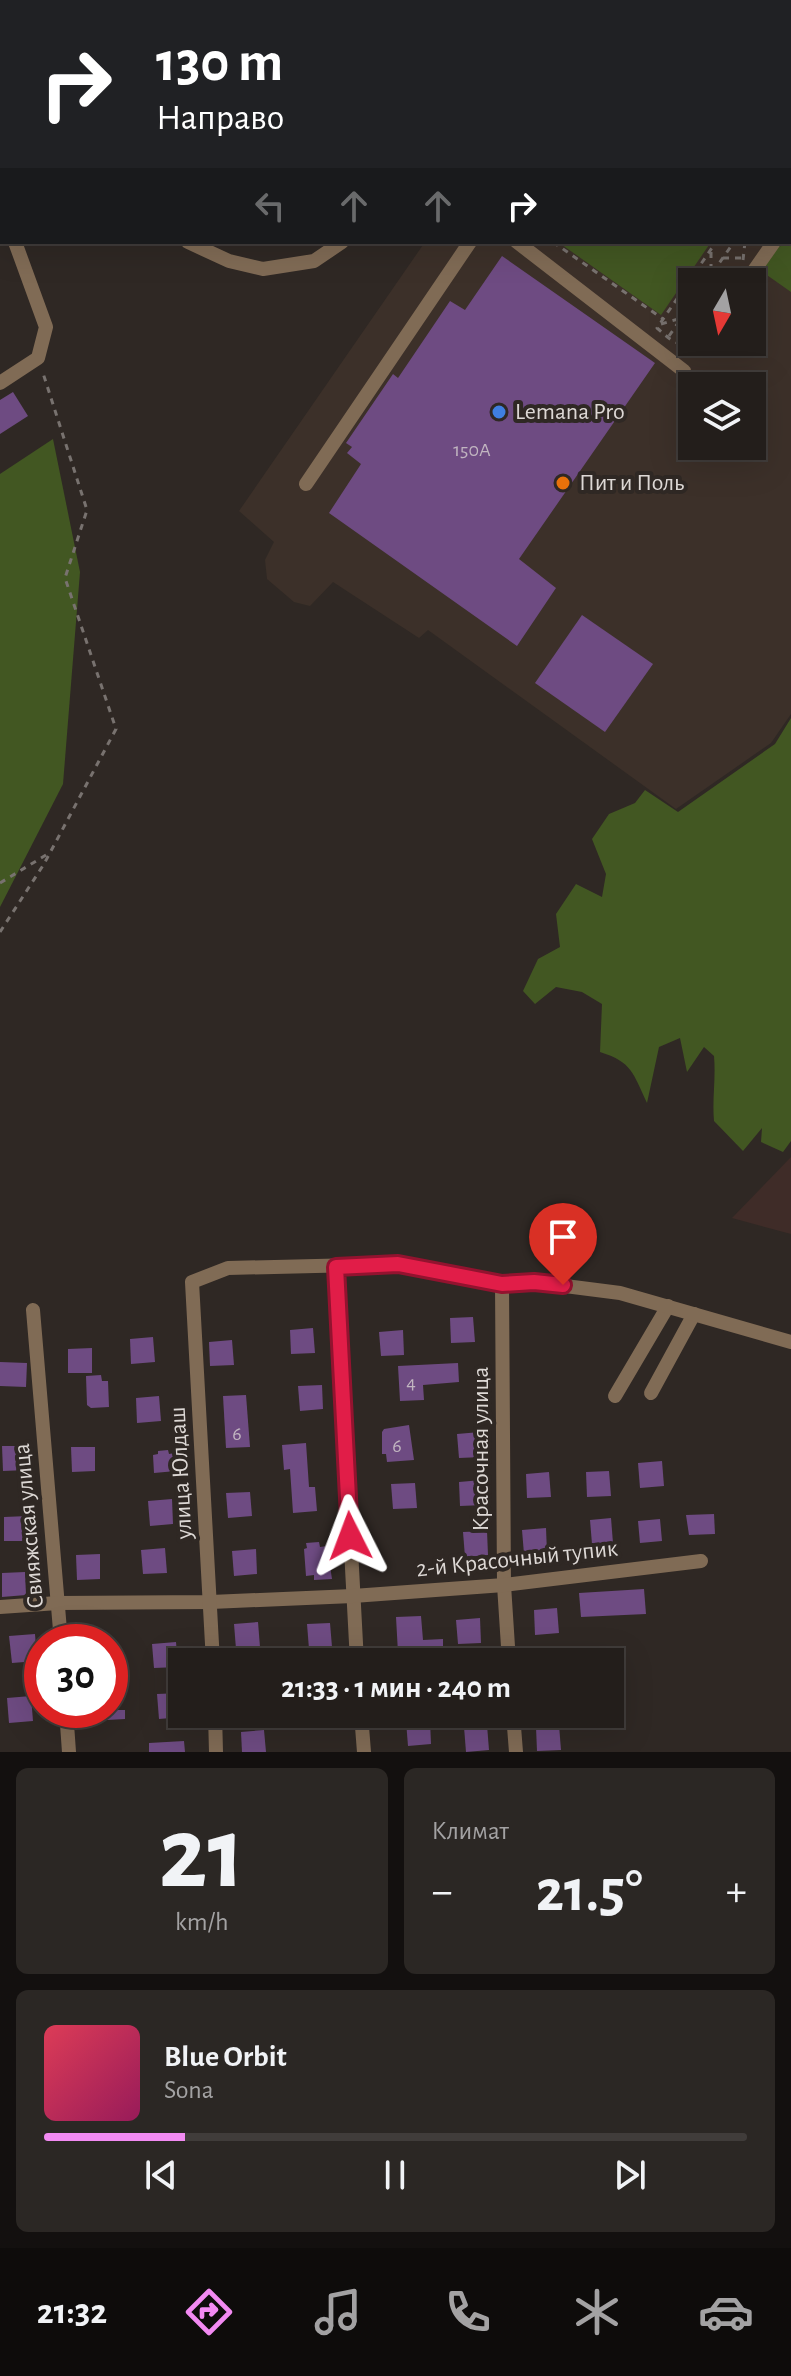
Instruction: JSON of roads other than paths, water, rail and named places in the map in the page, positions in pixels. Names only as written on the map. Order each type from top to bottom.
[{"type":"street","points":[[0,383],[38,358],[46,327],[16,244]]},
{"type":"street","points":[[192,244],[229,261],[263,269],[314,261],[339,244]]},
{"type":"street","points":[[306,484],[469,244]]},
{"type":"street","points":[[520,244],[684,371]]},
{"type":"street","points":[[756,268],[773,244]]},
{"type":"street","points":[[356,1648],[336,1267],[398,1264],[502,1284],[534,1282],[606,1291],[791,1342]]},
{"type":"street","name":"улица Юлдаш","points":[[213,1648],[192,1282],[228,1268],[336,1267]]},
{"type":"street","name":"Красочная улица","points":[[502,1284],[504,1585],[508,1648]]},
{"type":"street","points":[[615,1396],[668,1306]]},
{"type":"street","name":"Свияжская улица","points":[[33,1310],[60,1624]]},
{"type":"street","points":[[651,1393],[694,1314]]},
{"type":"street","name":"2-й Красочный тупик","points":[[0,1607],[353,1596],[504,1585],[701,1561]]},
{"type":"street","points":[[67,1728],[69,1752]]},
{"type":"street","points":[[215,1728],[216,1752]]},
{"type":"street","points":[[362,1728],[364,1752]]},
{"type":"street","points":[[514,1728],[516,1752]]},
{"type":"place","name":"Lemana Pro","points":[[499,412]]},
{"type":"place","name":"Пит и Поль","points":[[563,483]]}]
